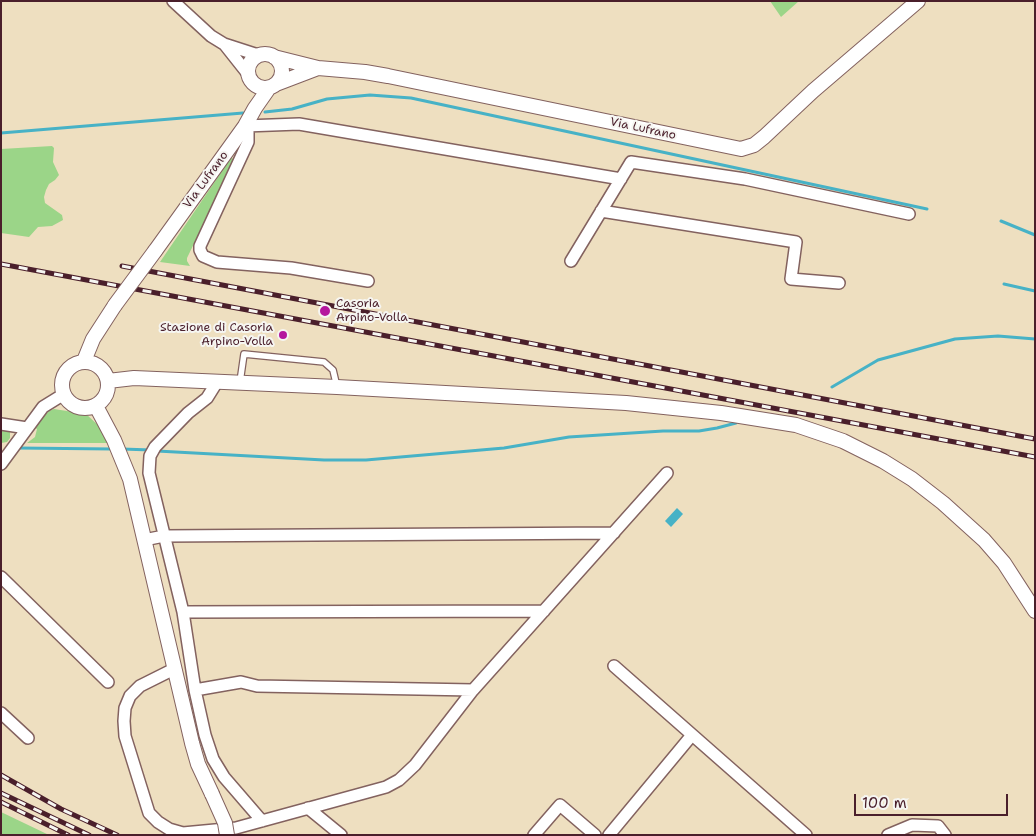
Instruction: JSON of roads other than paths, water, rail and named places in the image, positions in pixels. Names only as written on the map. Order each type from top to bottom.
[{"type":"street","name":"Via Lufrano","points":[[84,361],[93,339],[115,305],[245,126],[255,108],[282,75],[278,60],[274,57],[269,54],[258,55],[224,44],[211,36],[173,1]]},
{"type":"street","name":"Via Lufrano","points":[[274,57],[318,68],[388,76],[741,149],[754,145],[764,137],[812,91],[918,1]]},
{"type":"street","name":"Via Lufrano","points":[[224,44],[251,78]]},
{"type":"street","points":[[255,108],[250,63],[258,55]]},
{"type":"street","name":"Via Lufrano","points":[[273,86],[318,68]]},
{"type":"street","points":[[251,78],[263,88],[273,86]]},
{"type":"street","points":[[368,281],[291,268],[217,262],[203,256],[200,246],[248,142],[248,130],[245,126],[299,124],[621,179]]},
{"type":"street","points":[[571,261],[631,162],[745,179],[909,214]]},
{"type":"street","points":[[601,211],[796,242],[791,279],[839,283]]},
{"type":"street","points":[[84,361],[97,364],[108,381],[106,395],[96,406],[89,408],[81,408],[74,405],[64,394],[62,387],[65,373],[76,363],[84,361]]},
{"type":"street","points":[[108,381],[134,378],[626,403],[721,413],[796,425],[843,441],[883,461],[912,479],[943,503],[984,540],[1021,588],[1035,611]]},
{"type":"street","points":[[217,382],[207,398],[188,413],[152,452],[149,473],[173,569],[195,690],[205,735],[213,760],[224,777],[262,821]]},
{"type":"street","points":[[1,464],[43,407],[64,394]]},
{"type":"street","points":[[96,406],[114,440],[130,479],[192,743],[198,764],[224,823],[227,835]]},
{"type":"street","points":[[1,424],[27,428]]},
{"type":"street","points":[[174,669],[140,686],[130,696],[125,708],[124,721],[126,736],[149,813],[169,829],[183,832],[236,828],[386,787],[399,780],[415,765],[473,690],[667,473]]},
{"type":"street","points":[[144,540],[164,536],[614,533]]},
{"type":"street","points":[[1,577],[108,682]]},
{"type":"street","points":[[182,612],[544,611]]},
{"type":"street","points":[[614,666],[806,835]]},
{"type":"street","points":[[195,690],[241,682],[257,686],[473,690]]},
{"type":"street","points":[[1,712],[28,738]]},
{"type":"street","points":[[609,835],[692,735]]},
{"type":"street","points":[[534,835],[560,805],[595,835]]},
{"type":"street","points":[[308,808],[340,835]]},
{"type":"street","points":[[888,835],[912,825],[938,826],[945,835]]},
{"type":"lane","points":[[240,383],[244,354],[324,362],[333,370],[338,387]]},
{"type":"water","points":[[677,508],[683,514],[671,527],[665,521]]},
{"type":"waterway","points":[[265,112],[292,109],[327,99],[370,95],[411,98],[927,209]]},
{"type":"waterway","points":[[1,133],[243,113]]},
{"type":"waterway","points":[[1001,221],[1035,235]]},
{"type":"waterway","points":[[1004,284],[1035,291]]},
{"type":"waterway","points":[[832,387],[878,360],[955,339],[998,336],[1035,339]]},
{"type":"waterway","points":[[157,451],[324,460],[366,460],[504,448],[569,437],[663,431],[699,431],[736,423]]},
{"type":"waterway","points":[[17,448],[113,449]]},
{"type":"waterway","points":[[122,449],[151,450]]},
{"type":"railway","points":[[1,264],[1035,457]]},
{"type":"railway","points":[[122,266],[1035,439]]},
{"type":"railway","points":[[1,775],[61,809],[117,835]]},
{"type":"railway","points":[[1,793],[89,835]]},
{"type":"railway","points":[[1,802],[68,835]]},
{"type":"place","name":"Casoria Arpino-Volla","points":[[325,311]]},
{"type":"place","name":"Stazione di Casoria Arpino-Volla","points":[[283,335]]}]
